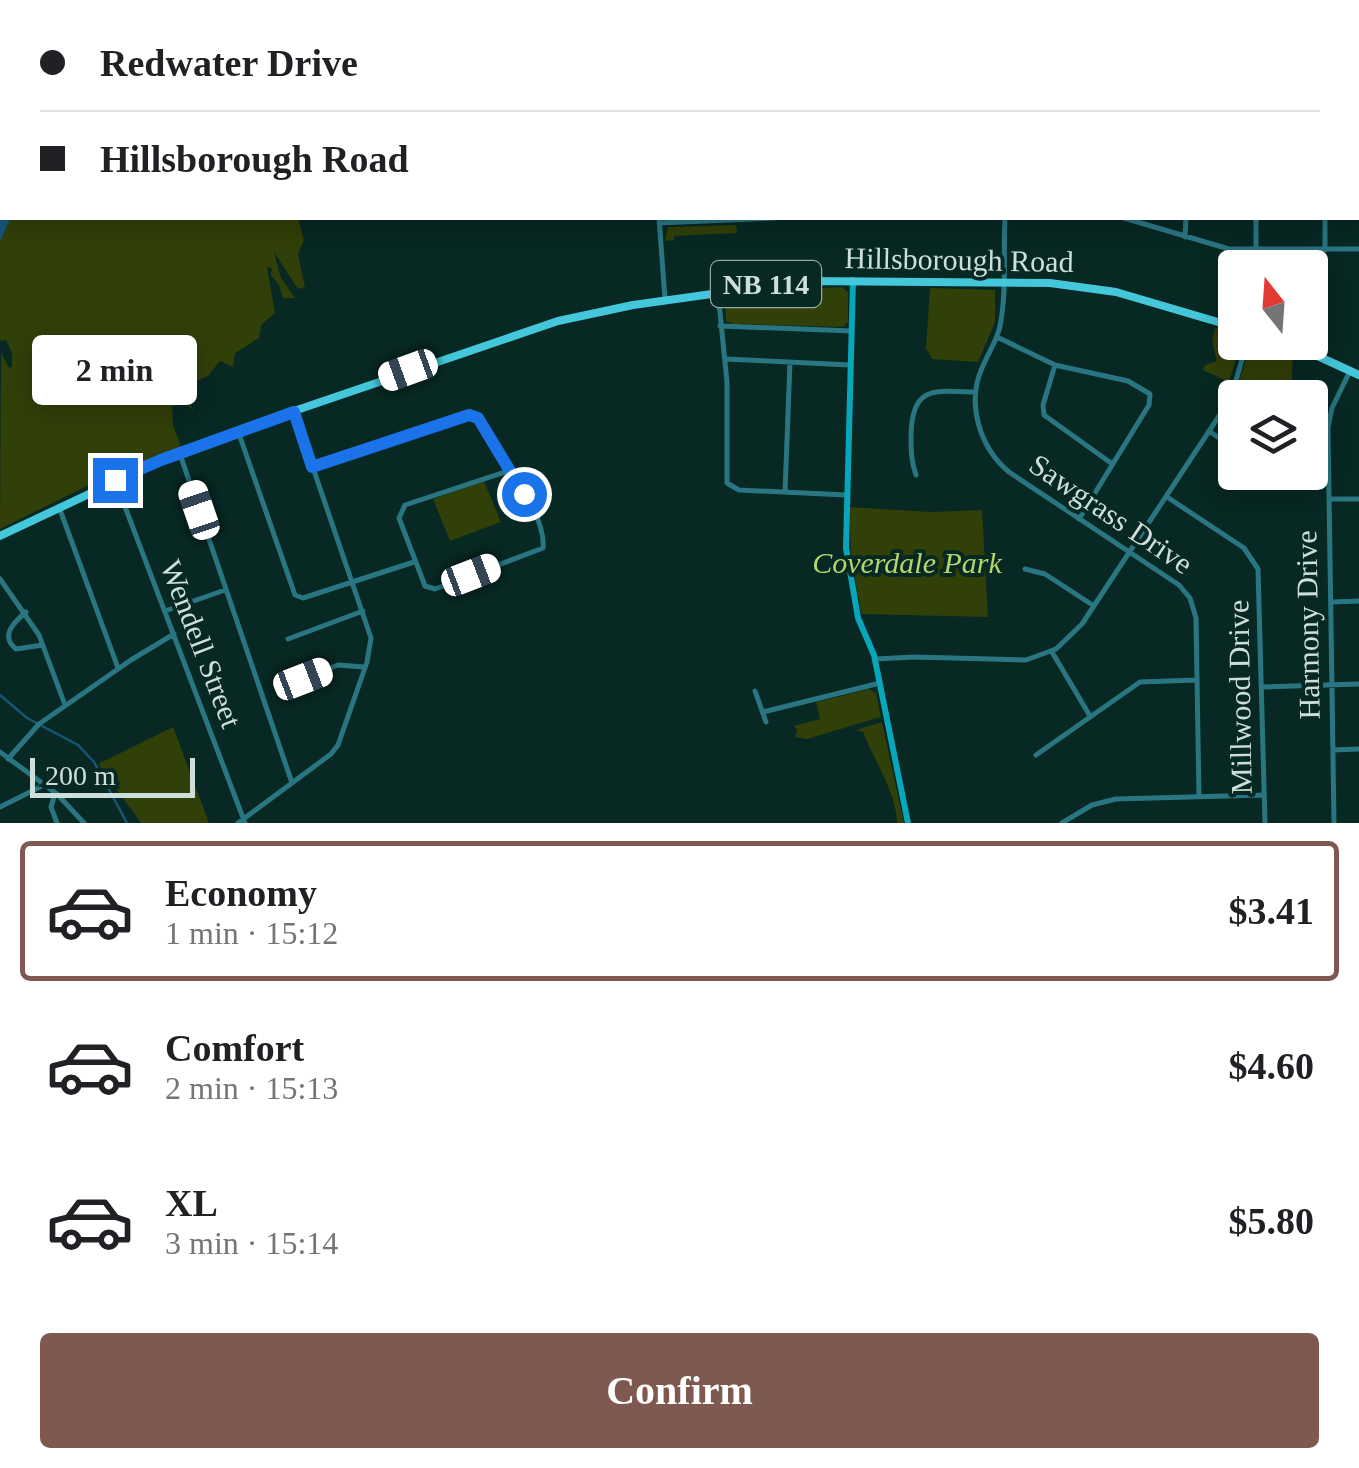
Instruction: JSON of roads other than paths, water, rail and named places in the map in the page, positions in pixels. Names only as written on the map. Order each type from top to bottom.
[{"type":"main road","name":"Hillsborough Road","points":[[0,536],[115,480],[238,431],[449,356],[558,321],[664,300],[790,282],[1002,282],[1094,287],[1218,322]]},
{"type":"main road","points":[[1326,360],[1355,373]]},
{"type":"street","points":[[659,220],[664,300]]},
{"type":"street","points":[[916,474],[911,455],[912,417],[917,401],[934,391],[975,392],[980,371],[997,337],[1002,316],[1005,220]]},
{"type":"street","points":[[1131,220],[1224,248],[1257,250],[1256,220]]},
{"type":"street","points":[[1186,220],[1186,237]]},
{"type":"street","points":[[1325,220],[1326,250],[1359,249]]},
{"type":"street","points":[[854,280],[846,541],[858,618],[875,659],[908,823]]},
{"type":"street","points":[[718,292],[727,382],[724,469],[729,486],[739,490],[846,495]]},
{"type":"street","points":[[720,326],[852,331]]},
{"type":"street","points":[[997,337],[1055,365],[1122,379],[1150,394],[1149,405],[1079,519]]},
{"type":"street","points":[[724,359],[850,365]]},
{"type":"street","points":[[875,659],[1013,661],[1052,652],[1073,636],[1209,432],[1232,392],[1242,360]]},
{"type":"street","points":[[785,492],[790,362]]},
{"type":"street","points":[[1055,365],[1043,405],[1045,418],[1111,463]]},
{"type":"street","name":"Harmony Drive","points":[[1334,823],[1329,418],[1355,373]]},
{"type":"street","name":"Sawgrass Drive","points":[[975,392],[978,425],[997,461],[1188,595],[1196,614],[1199,797]]},
{"type":"street","points":[[242,822],[338,745],[372,638],[294,412]]},
{"type":"street","points":[[312,467],[469,415],[478,418],[511,470],[537,519],[543,548],[434,588],[425,586],[414,562],[399,518],[404,506],[511,470]]},
{"type":"street","points":[[238,431],[295,595],[304,598],[414,562]]},
{"type":"street","points":[[1209,432],[1218,438]]},
{"type":"street","points":[[180,454],[292,782]]},
{"type":"street","name":"Wendell Street","points":[[115,480],[242,822]]},
{"type":"street","name":"Millwood Drive","points":[[1166,497],[1244,548],[1255,562],[1260,582],[1265,823]]},
{"type":"street","points":[[1329,499],[1359,499]]},
{"type":"street","points":[[59,507],[118,668]]},
{"type":"street","points":[[1025,569],[1045,574],[1094,606]]},
{"type":"street","points":[[0,579],[26,612],[44,645],[65,705]]},
{"type":"street","points":[[165,611],[225,590]]},
{"type":"street","points":[[1330,602],[1359,601]]},
{"type":"street","points":[[26,612],[14,622],[9,644],[16,649],[44,645]]},
{"type":"street","points":[[288,639],[363,612]]},
{"type":"street","points":[[8,759],[39,724],[174,634]]},
{"type":"street","points":[[1052,652],[1090,716]]},
{"type":"street","points":[[303,679],[338,665],[364,667]]},
{"type":"street","points":[[1036,755],[1144,681],[1197,680]]},
{"type":"street","points":[[762,712],[880,683]]},
{"type":"street","points":[[1262,686],[1359,684]]},
{"type":"street","points":[[755,691],[766,722]]},
{"type":"street","points":[[1333,750],[1359,749]]},
{"type":"street","points":[[0,752],[55,792],[84,823]]},
{"type":"street","points":[[0,807],[44,785]]},
{"type":"street","points":[[55,792],[51,807],[57,823]]},
{"type":"street","points":[[1062,823],[1104,801],[1264,795]]},
{"type":"water","points":[[0,220],[10,220],[0,241]]},
{"type":"waterway","points":[[0,695],[27,718],[78,745],[94,762],[127,823]]},
{"type":"park label","name":"Coverdale Park","points":[[907,563]]}]
